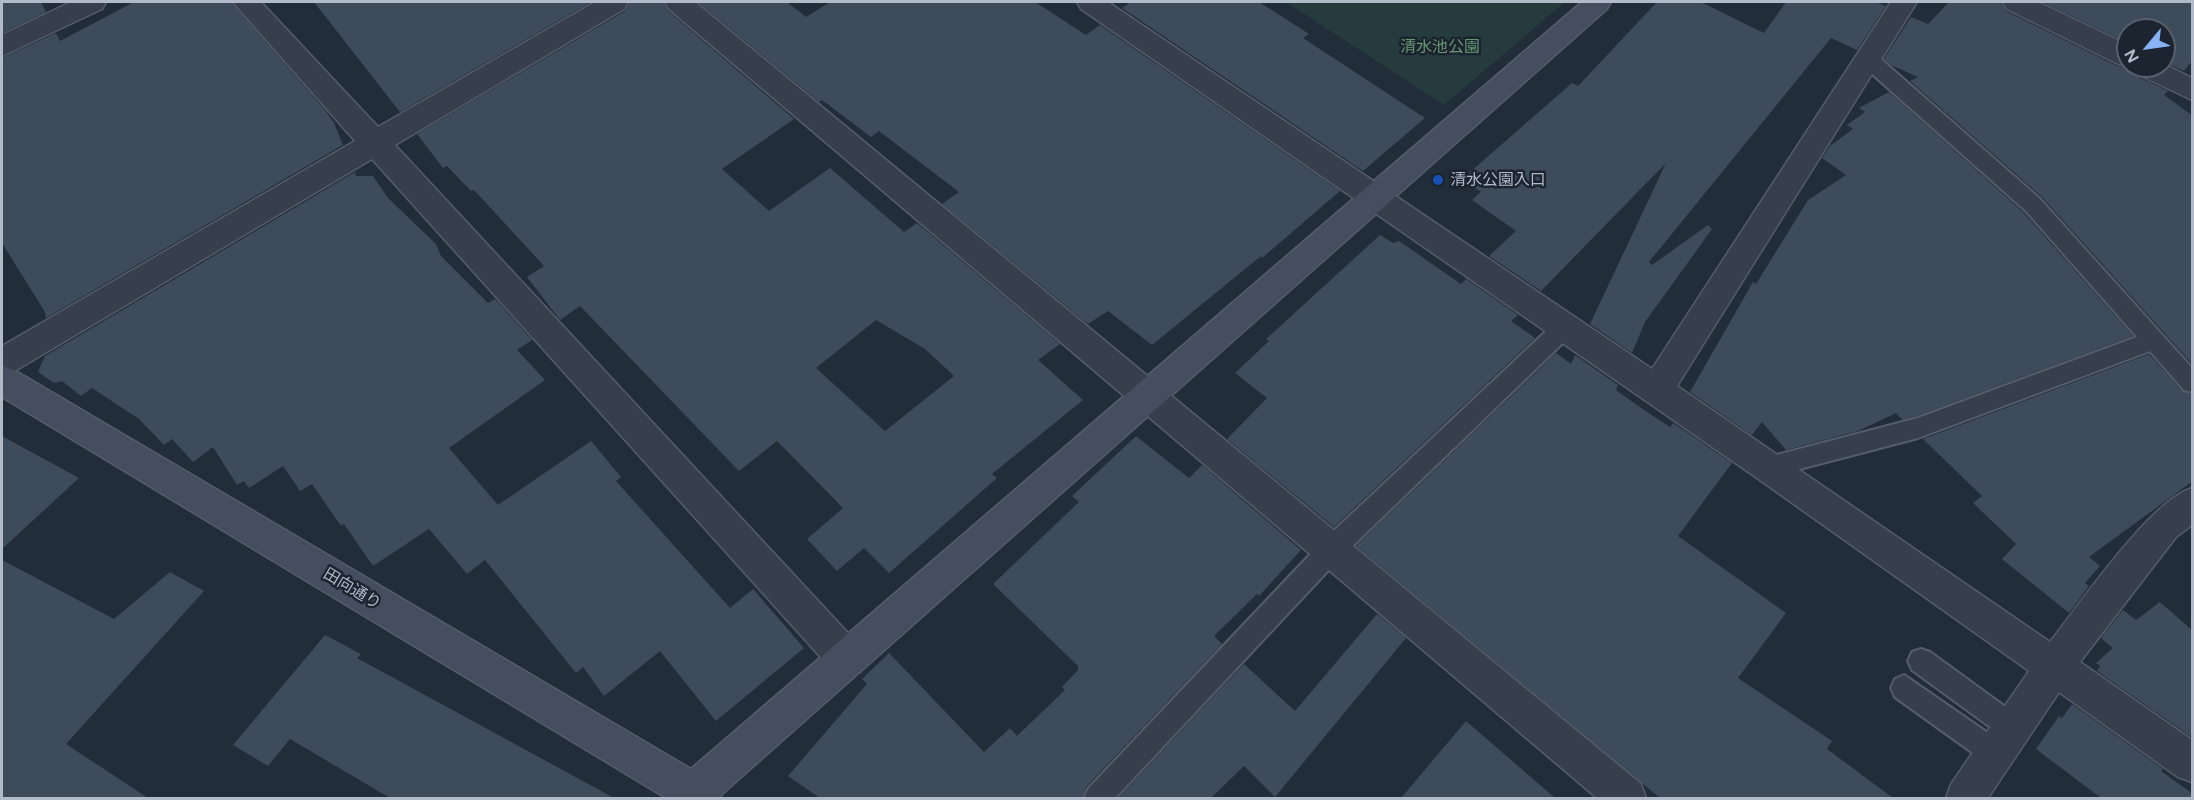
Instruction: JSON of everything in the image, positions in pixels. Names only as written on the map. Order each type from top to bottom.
[{"type":"street","points":[[2,46],[93,2]]},
{"type":"street","points":[[246,2],[846,659]]},
{"type":"street","points":[[2,362],[615,2]]},
{"type":"street","points":[[678,2],[1627,798]]},
{"type":"street","points":[[695,797],[846,659],[1373,196],[1598,2]]},
{"type":"street","points":[[1656,390],[1904,2]]},
{"type":"street","points":[[2016,2],[2116,51]]},
{"type":"street","points":[[1094,3],[2193,763]]},
{"type":"street","points":[[2169,78],[2193,90]]},
{"type":"street","name":"田向通り","points":[[2,380],[695,797]]},
{"type":"street","points":[[1965,798],[2054,666],[2164,526],[2193,504]]},
{"type":"lane","points":[[1868,60],[2033,205],[2193,383]]},
{"type":"lane","points":[[1097,798],[1330,551],[1565,327]]},
{"type":"lane","points":[[1769,468],[1918,428],[2154,340]]},
{"type":"lane","points":[[1921,661],[2004,741]]},
{"type":"lane","points":[[1904,688],[2004,741]]},
{"type":"green space","name":"清水池公園","points":[[1286,2],[1565,2],[1444,105]]},
{"type":"building","points":[[2,2],[41,2],[46,12],[2,33]]},
{"type":"building","points":[[134,2],[231,2],[325,110],[334,123],[343,145],[46,318],[45,312],[2,243],[2,58],[56,33],[60,41]]},
{"type":"building","points":[[314,2],[591,2],[400,112]]},
{"type":"building","points":[[630,2],[663,2],[668,11],[794,119],[722,169],[769,211],[830,168],[904,232],[917,223],[1060,344],[1038,360],[1083,400],[992,474],[997,478],[889,573],[864,548],[837,571],[807,539],[843,508],[777,441],[739,471],[580,306],[560,320],[527,277],[544,266],[474,190],[471,191],[447,166],[443,168],[417,134],[625,11]],"holes":[[[876,320],[925,349],[954,376],[885,431],[816,368]]]},
{"type":"building","points":[[698,2],[787,2],[806,17],[830,2],[1035,2],[1086,35],[1100,25],[1340,191],[1262,258],[1261,256],[1152,345],[1108,311],[1088,324],[942,204],[959,192],[879,131],[871,137],[822,100],[819,102]]},
{"type":"building","points":[[1131,2],[1259,2],[1309,34],[1303,38],[1425,118],[1363,171],[1122,8]]},
{"type":"building","points":[[1657,2],[1701,2],[1764,33],[1786,2],[1875,2],[1886,6],[1857,50],[1831,38],[1649,262],[1652,265],[1708,225],[1712,229],[1645,322],[1632,353],[1590,324],[1666,163],[1541,291],[1489,256],[1516,231],[1472,200],[1481,192],[1462,179],[1572,83],[1578,86]]},
{"type":"building","points":[[1949,2],[2001,2],[2006,11],[2116,66],[2116,78],[2140,78],[2168,91],[2164,95],[2193,116],[2193,365],[2042,197],[1910,81],[1918,77],[1891,65],[1884,59],[1911,17],[1928,24]]},
{"type":"building","points":[[2042,2],[2193,2],[2193,60],[2184,71],[2176,67],[2176,18],[2116,18],[2116,37]]},
{"type":"building","points":[[1889,92],[2024,213],[2133,336],[1917,416],[1903,420],[1896,413],[1858,431],[1786,450],[1762,422],[1752,435],[1690,392],[1753,282],[1756,284],[1808,200],[1846,175],[1822,158],[1830,146],[1853,129],[1847,125],[1865,112],[1859,108]]},
{"type":"building","points":[[355,172],[356,176],[373,176],[388,198],[436,244],[441,256],[488,303],[495,299],[532,340],[517,350],[545,380],[449,448],[498,505],[591,441],[621,477],[616,481],[730,608],[753,589],[804,648],[716,721],[660,651],[604,696],[583,667],[576,673],[485,560],[467,574],[429,529],[373,566],[344,524],[341,526],[312,484],[300,491],[283,466],[249,488],[244,481],[237,485],[213,447],[193,462],[172,439],[164,445],[139,419],[92,388],[81,396],[62,381],[54,383],[38,372],[45,356]]},
{"type":"building","points":[[1380,235],[1393,243],[1399,241],[1461,284],[1466,279],[1518,315],[1511,321],[1535,338],[1334,527],[1227,439],[1267,398],[1235,373],[1269,341],[1266,339]]},
{"type":"building","points":[[1556,353],[1571,364],[1575,355],[1618,385],[1616,390],[1641,408],[1670,427],[1673,423],[1732,463],[1678,536],[1786,613],[1738,678],[1832,741],[1827,749],[1893,798],[1660,798],[1356,546]]},
{"type":"building","points":[[2149,354],[2182,391],[2193,394],[2193,481],[2089,557],[2100,566],[2085,583],[2089,586],[2069,613],[2002,559],[2016,544],[1973,503],[1982,496],[1923,439]]},
{"type":"building","points":[[2,436],[79,478],[2,549]]},
{"type":"building","points":[[1136,436],[1189,478],[1202,465],[1301,550],[1259,596],[1257,594],[1214,636],[1222,644],[1086,787],[1082,798],[820,798],[788,776],[867,684],[862,679],[889,653],[984,752],[1010,728],[1017,736],[1065,690],[1062,687],[1078,670],[1078,666],[993,584],[1079,502],[1072,496]]},
{"type":"building","points":[[2,560],[114,619],[170,572],[204,591],[66,744],[148,798],[2,798]]},
{"type":"building","points":[[2160,602],[2193,631],[2193,733],[2190,736],[2097,671],[2100,666],[2096,663],[2113,648],[2101,638],[2123,610],[2136,620]]},
{"type":"building","points":[[1377,614],[1406,638],[1275,797],[1244,766],[1211,798],[1118,798],[1244,664],[1295,711]]},
{"type":"building","points":[[325,635],[361,654],[357,658],[614,798],[390,798],[290,739],[268,766],[233,745]]},
{"type":"building","points":[[2072,704],[2163,769],[2161,771],[2193,794],[2193,798],[2101,798],[2036,749],[2059,716],[2062,718]]},
{"type":"building","points":[[1466,721],[1555,798],[1401,798]]},
{"type":"place","name":"清水公園入口","points":[[1438,180]]}]
